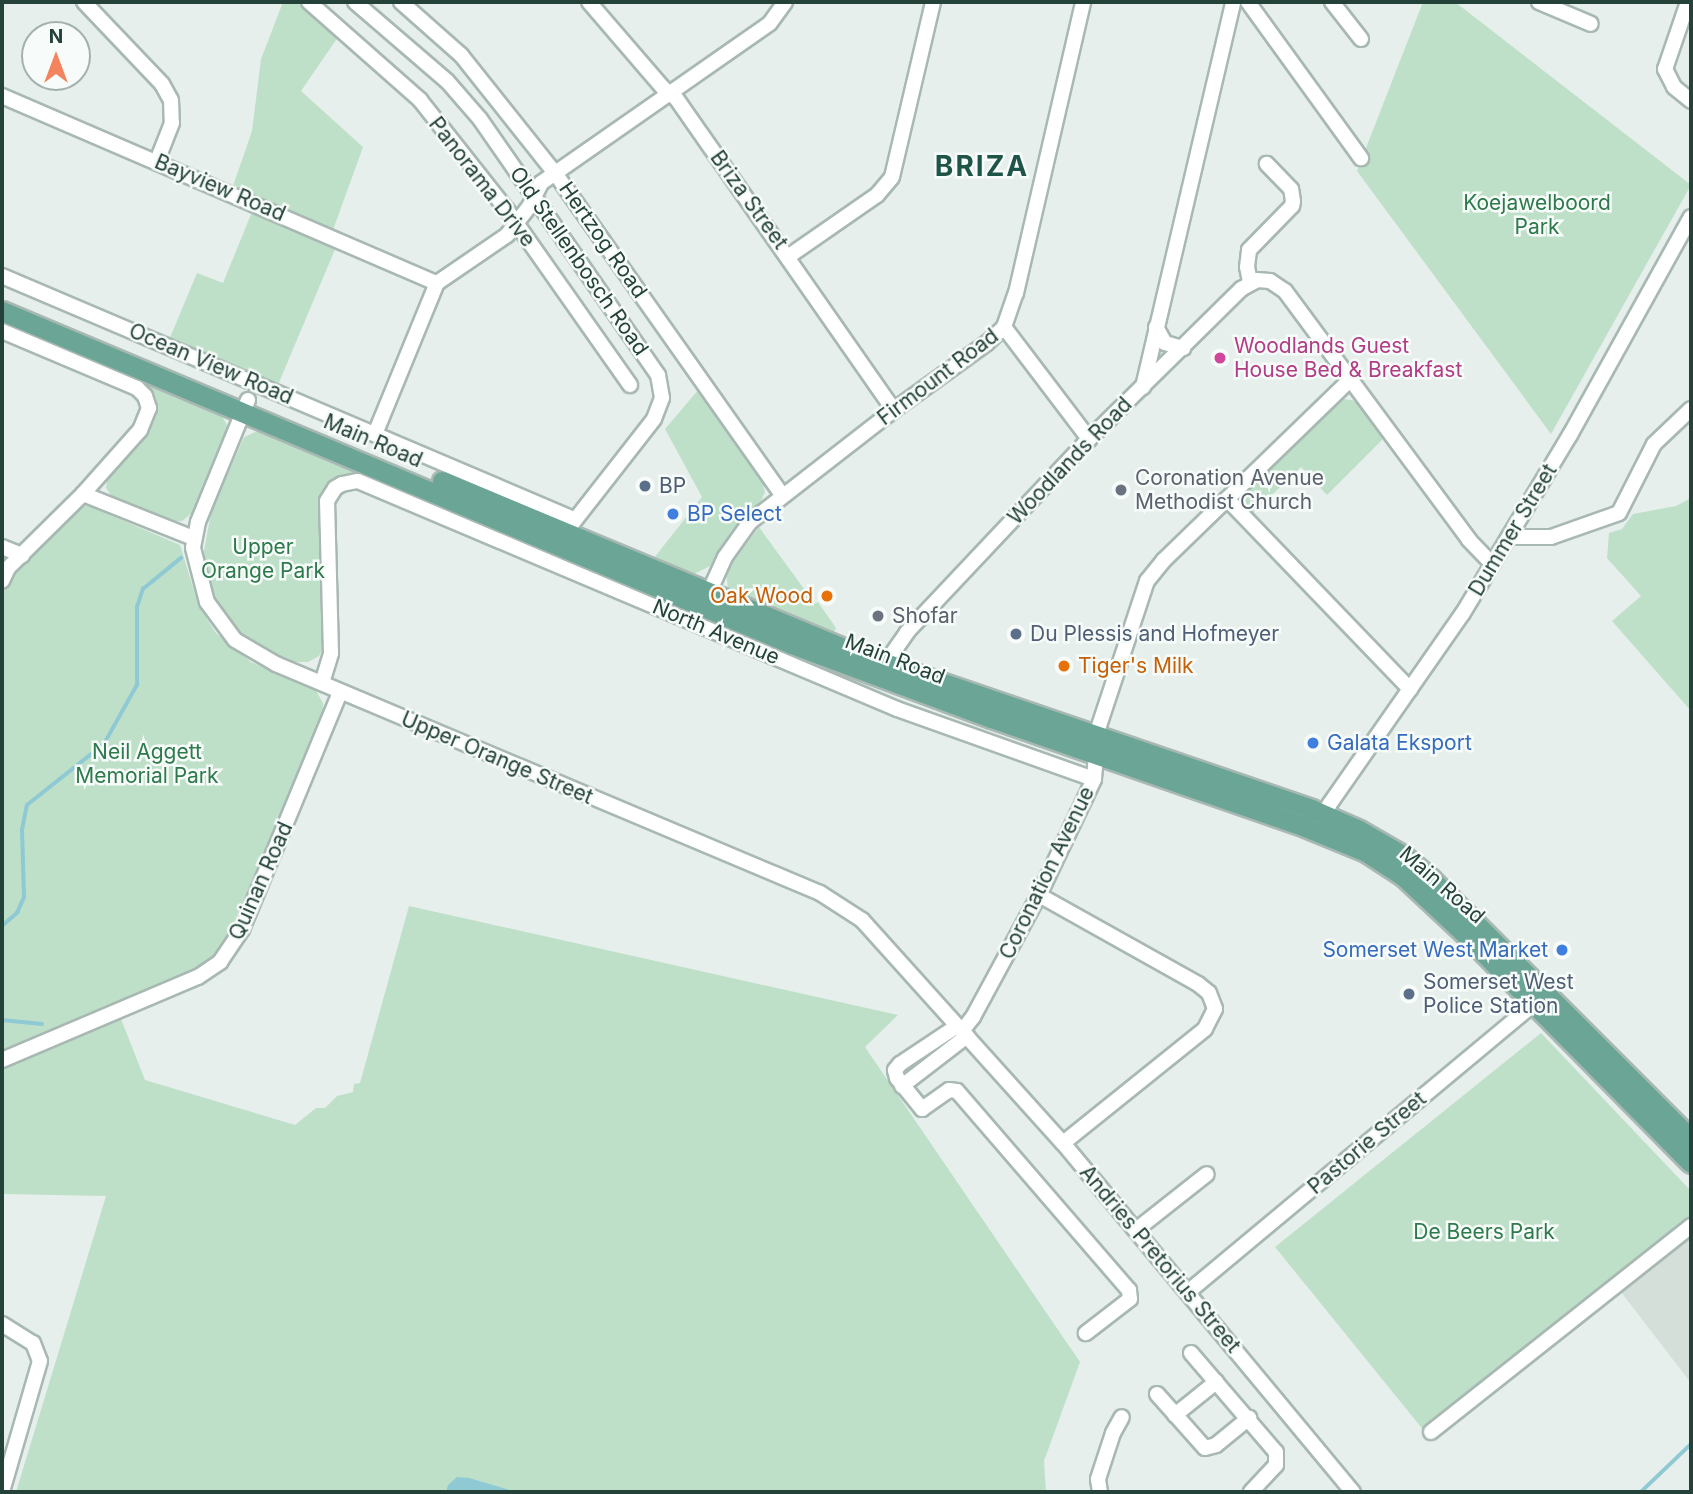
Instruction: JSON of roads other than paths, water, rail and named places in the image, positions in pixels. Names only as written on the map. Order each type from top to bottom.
[{"type":"main road","name":"Main Road","points":[[2,297],[246,405]]},
{"type":"main road","name":"Main Road","points":[[2,311],[565,532],[705,600],[883,679],[1096,745]]},
{"type":"main road","name":"Main Road","points":[[705,600],[885,664],[1096,745],[1320,823],[1403,876],[1691,1139]]},
{"type":"main road","name":"Main Road","points":[[1540,999],[1691,1163]]},
{"type":"street","points":[[84,2],[162,84],[171,100],[172,123],[158,161]]},
{"type":"street","name":"Panorama Drive","points":[[309,2],[420,100],[516,222],[630,385]]},
{"type":"street","name":"Old Stellenbosch Road","points":[[355,2],[447,81],[480,119],[653,365],[661,385],[662,398],[654,419],[565,532]]},
{"type":"street","name":"Hertzog Road","points":[[401,2],[461,55],[555,173],[783,496]]},
{"type":"street","name":"Briza Street","points":[[589,2],[670,93],[789,256],[894,410]]},
{"type":"street","points":[[375,434],[438,283],[507,235],[540,184],[770,23],[785,2]]},
{"type":"street","points":[[789,256],[877,195],[892,177],[933,2]]},
{"type":"street","name":"Firmount Road","points":[[705,600],[725,557],[750,522],[894,410],[988,343],[1004,327],[1016,293],[1083,2]]},
{"type":"street","points":[[1143,387],[1233,2]]},
{"type":"street","points":[[1248,2],[1361,158]]},
{"type":"street","points":[[1332,2],[1361,39]]},
{"type":"street","points":[[1539,2],[1591,24]]},
{"type":"street","points":[[1688,2],[1665,69],[1674,87],[1691,101]]},
{"type":"street","name":"Bayview Road","points":[[2,96],[438,283]]},
{"type":"street","points":[[1267,164],[1291,189],[1293,201],[1292,206],[1250,250],[1247,267],[1250,282],[1270,281],[1284,291],[1469,540],[1492,564]]},
{"type":"street","name":"Dummer Street","points":[[1320,823],[1509,537],[1570,435],[1691,217]]},
{"type":"street","name":"Ocean View Road","points":[[2,276],[375,434],[565,532]]},
{"type":"street","name":"Woodlands Road","points":[[885,664],[907,632],[1089,439],[1250,282]]},
{"type":"street","points":[[1004,327],[1089,439]]},
{"type":"street","points":[[1156,327],[1165,343],[1183,348]]},
{"type":"street","points":[[2,331],[137,388],[145,396],[149,408],[140,430],[83,494],[22,555],[2,580]]},
{"type":"street","name":"Coronation Avenue","points":[[962,1031],[973,1017],[1039,895],[1094,779],[1096,745],[1147,581],[1351,379]]},
{"type":"street","name":"Upper Orange Street","points":[[246,405],[194,538],[194,558],[201,586],[212,612],[228,633],[255,654],[340,692],[842,905],[879,936],[962,1031]]},
{"type":"street","points":[[1509,537],[1551,537],[1619,513],[1654,444],[1691,409]]},
{"type":"street","name":"North Avenue","points":[[322,683],[331,653],[327,501],[335,488],[358,481],[897,709],[1094,779]]},
{"type":"street","points":[[83,494],[194,538]]},
{"type":"street","points":[[1227,499],[1410,689]]},
{"type":"street","points":[[2,547],[22,555]]},
{"type":"street","name":"Quinan Road","points":[[2,1060],[198,977],[220,962],[242,929],[340,692]]},
{"type":"street","points":[[1039,895],[1198,984],[1209,993],[1215,1009],[1205,1029],[1063,1143]]},
{"type":"street","name":"Pastorie Street","points":[[1188,1292],[1540,999]]},
{"type":"street","points":[[962,1031],[922,1050],[895,1070],[902,1086],[922,1109],[948,1090],[957,1091],[1129,1290],[1130,1299],[1086,1333]]},
{"type":"street","points":[[902,1086],[932,1063],[962,1031]]},
{"type":"street","name":"Andries Pretorius Street","points":[[962,1031],[1063,1143],[1353,1492]]},
{"type":"street","points":[[1136,1230],[1207,1174]]},
{"type":"street","points":[[1431,1432],[1691,1226]]},
{"type":"street","points":[[2,1324],[33,1343],[39,1352],[40,1368],[5,1473],[2,1492]]},
{"type":"street","points":[[1191,1353],[1276,1452],[1277,1461],[1251,1492]]},
{"type":"street","points":[[1175,1415],[1216,1382]]},
{"type":"street","points":[[1157,1394],[1201,1447],[1216,1445],[1249,1418]]},
{"type":"street","points":[[1100,1492],[1098,1479],[1113,1433],[1122,1417]]},
{"type":"water","points":[[457,1477],[517,1492],[446,1492],[448,1485]]},
{"type":"waterway","points":[[2,926],[17,913],[24,897],[22,830],[27,805],[104,744],[137,685],[137,607],[143,589],[181,558]]},
{"type":"waterway","points":[[2,1020],[42,1024]]},
{"type":"waterway","points":[[1641,1492],[1691,1444]]},
{"type":"place","name":"Woodlands Guest House Bed & Breakfast","points":[[1220,358]]},
{"type":"place","name":"BP","points":[[645,486]]},
{"type":"place","name":"Coronation Avenue Methodist Church","points":[[1121,490]]},
{"type":"place","name":"BP Select","points":[[673,514]]},
{"type":"place","name":"Oak Wood","points":[[827,596]]},
{"type":"place","name":"Shofar","points":[[878,616]]},
{"type":"place","name":"Du Plessis and Hofmeyer","points":[[1016,634]]},
{"type":"place","name":"Tiger's Milk","points":[[1064,666]]},
{"type":"place","name":"Galata Eksport","points":[[1313,743]]},
{"type":"place","name":"Somerset West Market","points":[[1562,950]]},
{"type":"place","name":"Somerset West Police Station","points":[[1409,994]]},
{"type":"district","name":"BRIZA","points":[[982,166]]},
{"type":"park label","name":"Koejawelboord Park","points":[[1537,215]]},
{"type":"park label","name":"Upper Orange Park","points":[[263,559]]},
{"type":"park label","name":"Neil Aggett Memorial Park","points":[[147,764]]},
{"type":"park label","name":"De Beers Park","points":[[1484,1232]]}]
